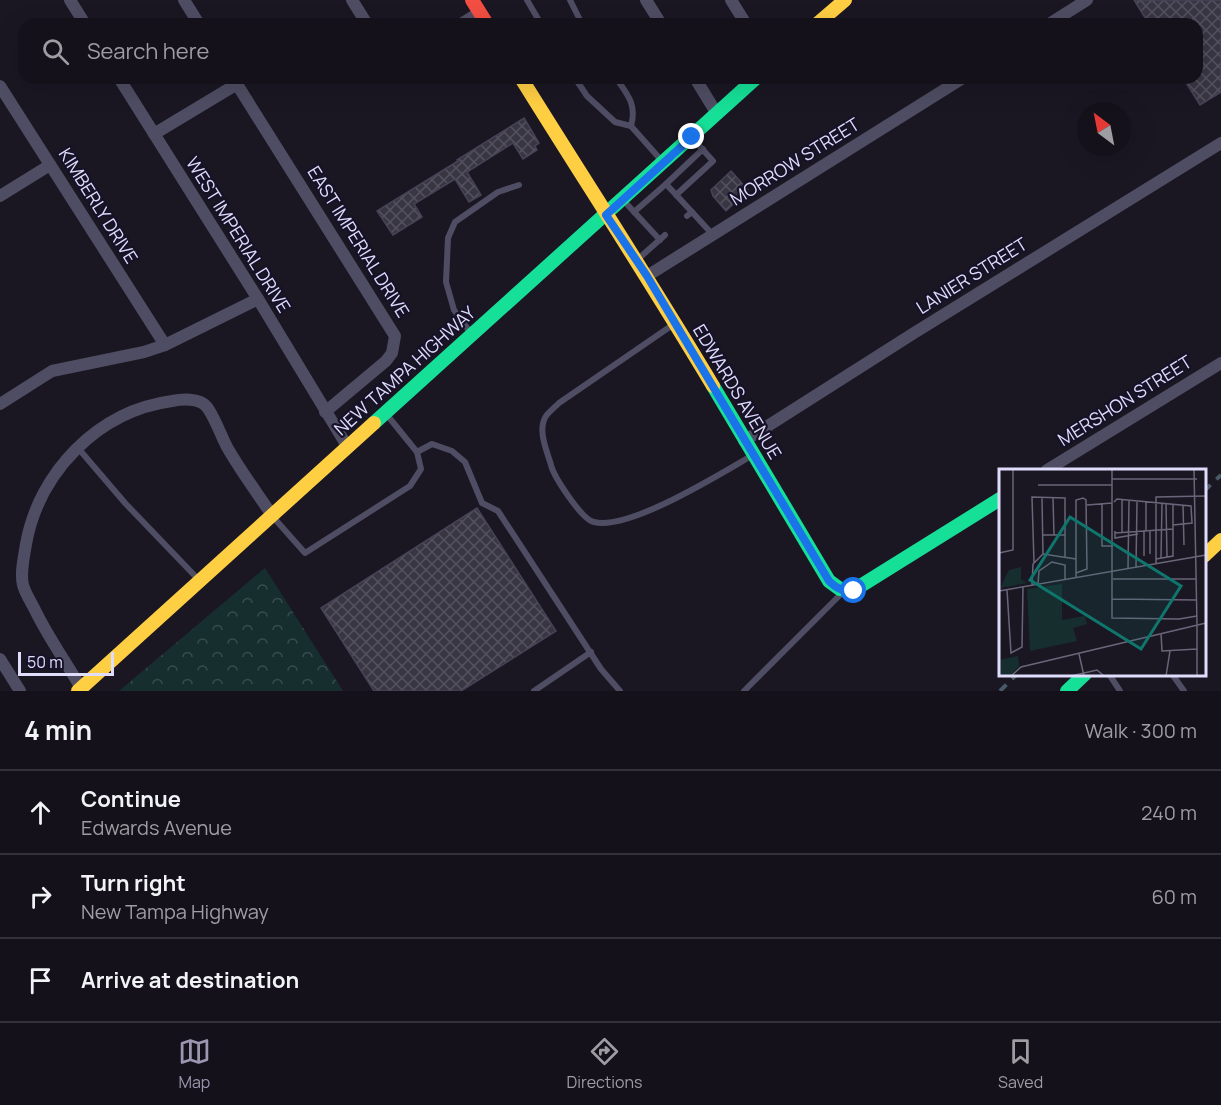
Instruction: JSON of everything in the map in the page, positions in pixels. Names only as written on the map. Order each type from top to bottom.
[{"type":"main road","points":[[824,18],[845,0]]},
{"type":"main road","name":"EDWARDS AVENUE","points":[[525,84],[606,215],[647,276],[829,581],[840,589]]},
{"type":"main road","name":"NEW TAMPA HIGHWAY","points":[[80,689],[750,84]]},
{"type":"main road","points":[[840,589],[854,591],[999,500]]},
{"type":"main road","points":[[1206,554],[1221,540]]},
{"type":"main road","points":[[1067,691],[1083,676]]},
{"type":"street","points":[[70,0],[81,18]]},
{"type":"street","points":[[184,0],[195,18]]},
{"type":"street","points":[[352,0],[364,18]]},
{"type":"street","points":[[646,0],[657,18]]},
{"type":"street","points":[[731,0],[742,18]]},
{"type":"street","points":[[1058,18],[1087,0]]},
{"type":"street","name":"WEST IMPERIAL DRIVE","points":[[123,84],[347,446]]},
{"type":"street","points":[[154,134],[230,84]]},
{"type":"street","name":"EAST IMPERIAL DRIVE","points":[[237,84],[395,336],[392,353],[386,360],[325,412]]},
{"type":"street","points":[[699,84],[717,114]]},
{"type":"street","name":"MORROW STREET","points":[[647,276],[953,84]]},
{"type":"street","name":"KIMBERLY DRIVE","points":[[0,86],[165,345]]},
{"type":"street","name":"LANIER STREET","points":[[744,441],[1221,143]]},
{"type":"street","points":[[0,196],[50,165]]},
{"type":"street","points":[[0,404],[52,371],[144,352],[165,345],[258,299]]},
{"type":"street","name":"MERSHON STREET","points":[[1050,469],[1221,363]]},
{"type":"street","points":[[80,689],[40,621],[26,592],[22,576],[28,532],[38,503],[48,482],[78,448],[102,428],[134,410],[155,403],[195,400],[206,405],[228,448],[272,515]]},
{"type":"street","points":[[0,659],[20,691]]},
{"type":"lane","points":[[527,0],[538,18]]},
{"type":"lane","points":[[570,0],[579,18]]},
{"type":"lane","points":[[579,84],[587,96],[615,122],[632,126],[664,163]]},
{"type":"lane","points":[[620,84],[632,102],[634,117],[632,126]]},
{"type":"lane","points":[[676,195],[713,161],[692,137]]},
{"type":"lane","points":[[634,212],[703,149]]},
{"type":"lane","points":[[666,184],[689,214],[713,234]]},
{"type":"lane","points":[[472,335],[454,310],[446,282],[448,238],[454,222],[498,192],[519,185]]},
{"type":"lane","points":[[623,200],[663,237],[636,261]]},
{"type":"lane","points":[[675,324],[559,403],[545,417],[542,434],[552,470],[582,514],[591,522],[602,524],[625,519],[663,504],[753,455]]},
{"type":"lane","points":[[272,515],[305,553],[410,486],[421,469],[417,452],[385,412]]},
{"type":"lane","points":[[417,452],[432,444],[452,451],[465,462],[482,502],[498,511],[602,669],[620,691]]},
{"type":"lane","points":[[78,448],[125,503],[200,580]]},
{"type":"lane","points":[[744,691],[840,589]]},
{"type":"lane","points":[[534,691],[591,652]]},
{"type":"lane","points":[[1110,676],[1120,691]]},
{"type":"lane","points":[[1173,676],[1184,691]]},
{"type":"green space","points":[[265,568],[343,691],[119,691]]},
{"type":"building","points":[[1134,0],[1221,0],[1221,92],[1200,105],[1187,84],[1203,84],[1203,18],[1145,18]]},
{"type":"building","points":[[524,118],[539,143],[535,146],[537,150],[523,159],[513,143],[467,172],[481,195],[469,202],[455,179],[414,204],[422,217],[393,235],[377,211]]},
{"type":"building","points":[[731,171],[748,190],[726,211],[713,196],[711,190]]},
{"type":"building","points":[[477,508],[556,631],[461,691],[374,691],[321,608]]},
{"type":"railway","points":[[1206,489],[1221,475]]},
{"type":"railway","points":[[1000,691],[1015,676]]},
{"type":"traffic: fast","points":[[374,423],[749,84]]},
{"type":"traffic: fast","points":[[713,386],[829,581],[840,589],[854,590],[999,500]]},
{"type":"traffic: fast","points":[[1067,691],[1083,676]]},
{"type":"traffic: slow","points":[[824,18],[845,0]]},
{"type":"traffic: slow","points":[[525,84],[713,386]]},
{"type":"traffic: slow","points":[[78,691],[374,423]]},
{"type":"traffic: slow","points":[[1206,554],[1221,540]]},
{"type":"traffic: jam","points":[[472,0],[483,18]]},
{"type":"route","points":[[692,137],[606,215],[647,276],[829,581],[844,591],[854,591]]}]
